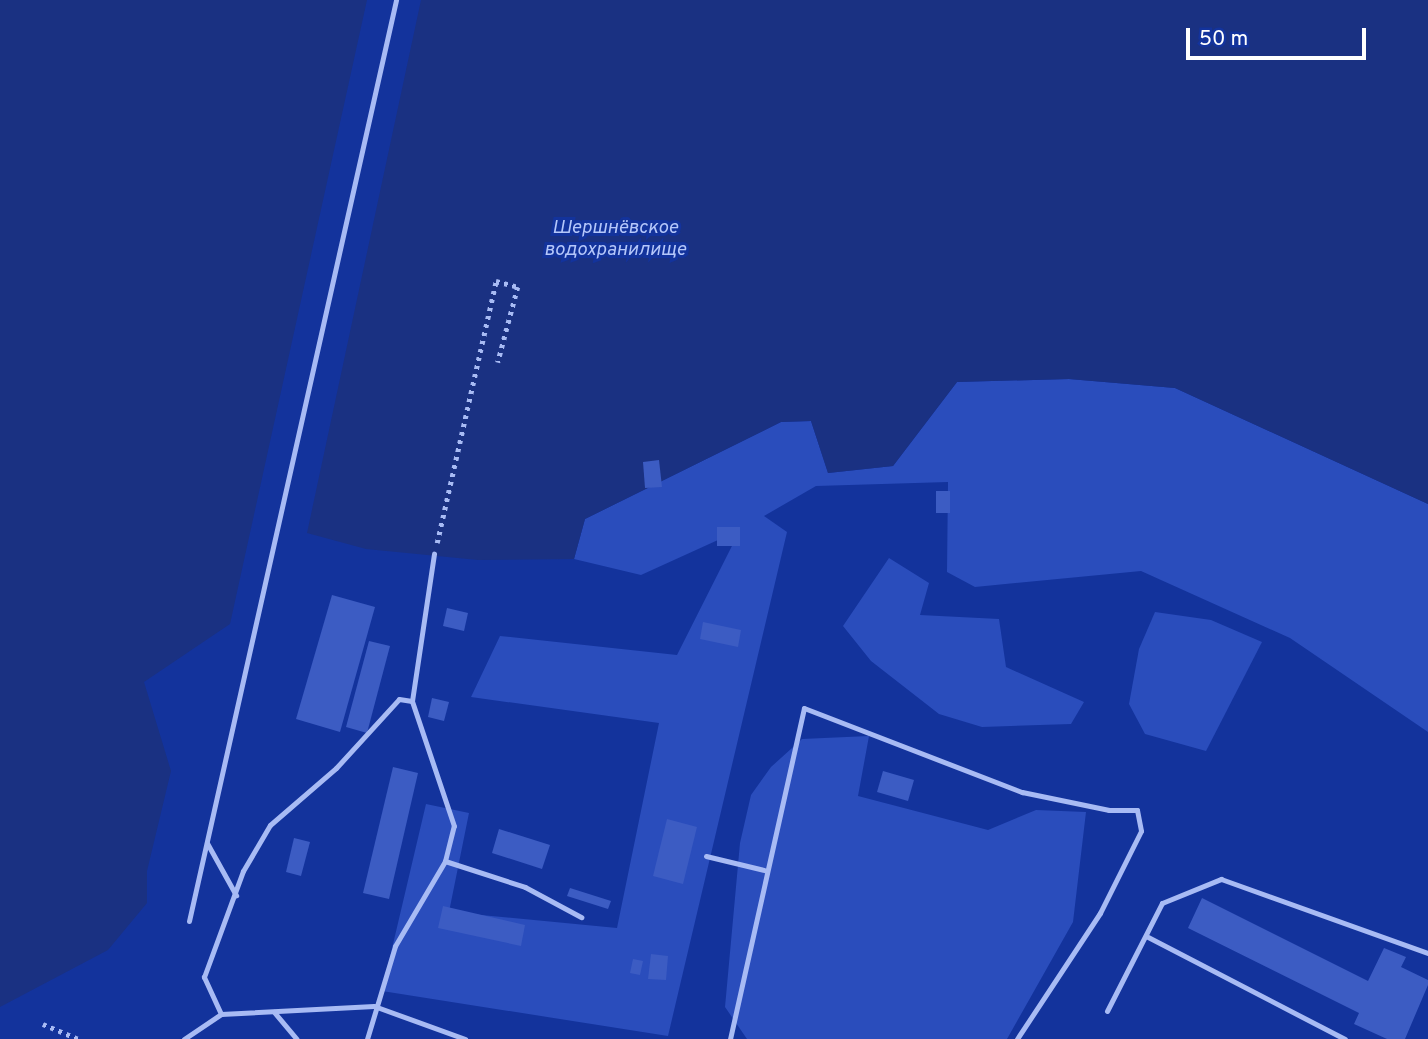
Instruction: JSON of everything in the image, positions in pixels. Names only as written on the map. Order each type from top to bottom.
[{"type":"lane","points":[[189,921],[396,0]]},
{"type":"lane","points":[[368,1039],[374,1006],[394,946],[445,862],[454,826],[412,701],[434,554]]},
{"type":"lane","points":[[221,1014],[204,978],[243,871],[271,825],[336,768],[399,699],[412,701]]},
{"type":"lane","points":[[730,1039],[764,870],[804,708],[1022,792],[1109,810],[1137,810],[1141,831],[1100,913],[1017,1039]]},
{"type":"lane","points":[[207,842],[236,895]]},
{"type":"lane","points":[[706,856],[764,870]]},
{"type":"lane","points":[[445,862],[525,887],[581,917]]},
{"type":"lane","points":[[1108,1011],[1162,903],[1221,879],[1428,953]]},
{"type":"lane","points":[[1146,936],[1345,1039]]},
{"type":"lane","points":[[184,1039],[221,1014],[374,1006],[465,1039]]},
{"type":"lane","points":[[274,1011],[297,1039]]},
{"type":"path","points":[[434,554],[496,281],[518,287],[499,362]]},
{"type":"path","points":[[43,1024],[78,1039]]},
{"type":"shaded area","points":[[1069,379],[1175,388],[1428,504],[1428,732],[1290,638],[1141,571],[975,587],[947,572],[948,482],[816,486],[764,516],[787,532],[668,1036],[382,991],[426,804],[469,813],[449,912],[617,928],[659,723],[471,697],[500,636],[677,655],[740,530],[641,575],[574,559],[585,519],[781,422],[811,421],[828,473],[893,466],[957,382]]},
{"type":"shaded area","points":[[889,558],[929,583],[920,615],[999,619],[1006,667],[1084,702],[1071,724],[982,727],[939,714],[871,661],[843,626]]},
{"type":"shaded area","points":[[1155,612],[1211,620],[1262,642],[1206,751],[1145,734],[1129,704],[1139,649]]},
{"type":"shaded area","points":[[869,736],[858,796],[988,830],[1036,810],[1086,812],[1073,922],[1007,1039],[747,1039],[725,1007],[740,843],[751,795],[771,767],[802,739]]},
{"type":"water","points":[[0,0],[367,0],[230,624],[144,682],[171,771],[147,871],[147,903],[108,950],[0,1007]]},
{"type":"water","name":"Шершнёвское водохранилище","points":[[421,0],[1428,0],[1428,504],[1175,388],[1069,379],[957,382],[893,466],[828,473],[811,421],[781,422],[585,519],[574,559],[478,560],[366,549],[307,533]]},
{"type":"building","points":[[659,460],[662,487],[645,488],[643,462]]},
{"type":"building","points":[[936,491],[950,491],[950,513],[936,513]]},
{"type":"building","points":[[717,527],[740,527],[740,546],[717,546]]},
{"type":"building","points":[[332,595],[375,607],[340,732],[296,719]]},
{"type":"building","points":[[447,608],[468,613],[464,631],[443,626]]},
{"type":"building","points":[[703,622],[741,630],[738,647],[700,639]]},
{"type":"building","points":[[369,641],[390,646],[367,733],[346,727]]},
{"type":"building","points":[[432,698],[449,702],[444,721],[428,717]]},
{"type":"building","points":[[393,767],[418,773],[389,899],[363,893]]},
{"type":"building","points":[[883,771],[914,780],[908,801],[877,792]]},
{"type":"building","points":[[667,819],[697,827],[683,884],[653,876]]},
{"type":"building","points":[[499,829],[550,845],[542,869],[492,853]]},
{"type":"building","points":[[294,838],[310,842],[301,876],[286,872]]},
{"type":"building","points":[[570,888],[611,901],[608,909],[567,896]]},
{"type":"building","points":[[1202,898],[1368,981],[1384,948],[1406,957],[1401,967],[1428,980],[1428,985],[1405,1039],[1387,1039],[1354,1024],[1359,1013],[1188,928]]},
{"type":"building","points":[[443,906],[525,925],[521,946],[438,928]]},
{"type":"building","points":[[651,954],[668,956],[666,980],[648,979]]},
{"type":"building","points":[[633,959],[643,961],[640,975],[630,973]]}]
